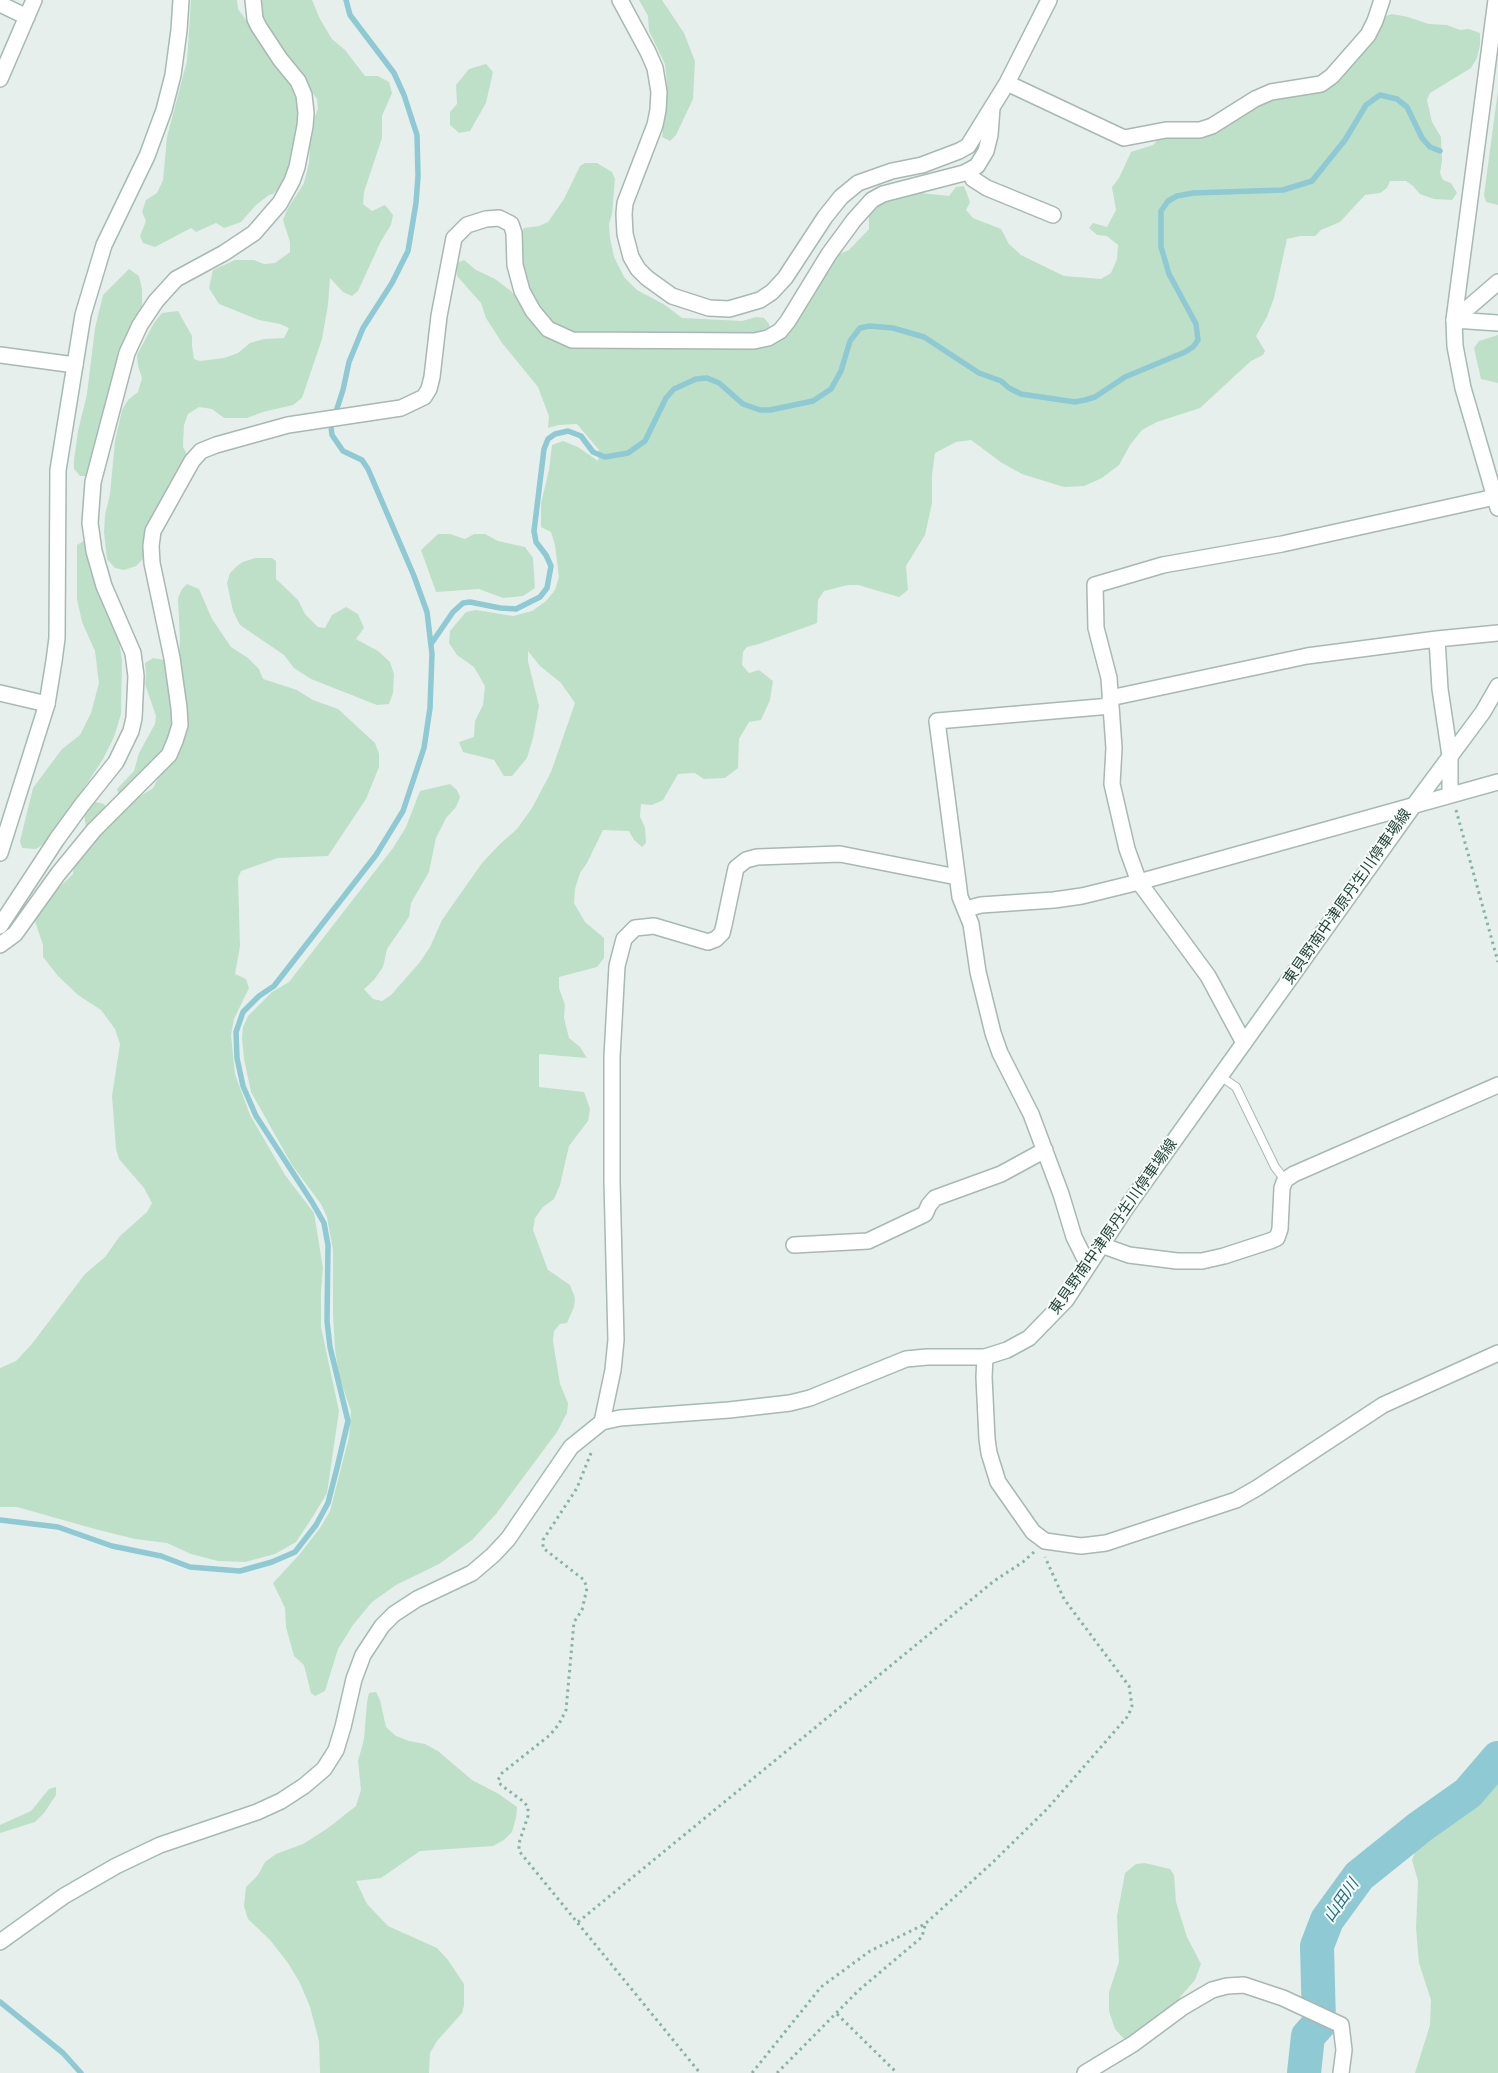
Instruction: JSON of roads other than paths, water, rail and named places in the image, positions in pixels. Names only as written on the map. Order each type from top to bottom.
[{"type":"street","points":[[0,79],[34,0]]},
{"type":"street","points":[[0,852],[47,704],[57,638],[58,470],[83,315],[104,245],[147,156],[164,110],[179,30],[181,0]]},
{"type":"street","points":[[0,926],[76,812],[116,762],[131,731],[134,718],[136,676],[133,653],[104,586],[94,551],[90,523],[93,482],[128,353],[140,325],[156,301],[176,279],[224,253],[254,233],[280,203],[297,167],[306,126],[304,96],[298,80],[280,59],[259,27],[255,19],[253,0]]},
{"type":"street","points":[[620,0],[655,68],[659,92],[656,125],[625,203],[624,214],[627,245],[638,270],[672,296],[691,304],[709,308],[729,309],[760,300],[785,278],[825,217],[841,197],[858,183],[892,171],[922,165],[968,146],[1007,83],[1050,0]]},
{"type":"street","points":[[1007,83],[1124,138],[1166,130],[1200,130],[1212,126],[1255,99],[1271,92],[1321,84],[1332,76],[1368,35],[1382,0]]},
{"type":"street","points":[[1244,1044],[1208,976],[1139,882],[1127,849],[1112,784],[1115,761],[1109,678],[1096,628],[1095,585],[1163,565],[1497,502],[1463,388],[1455,346],[1454,320],[1496,28],[1496,0]]},
{"type":"street","points":[[0,4],[27,17]]},
{"type":"street","points":[[0,946],[15,934],[58,874],[94,830],[169,755],[175,741],[180,725],[179,708],[151,546],[153,531],[192,461],[201,451],[216,445],[288,425],[358,415],[408,405],[424,397],[429,389],[439,316],[454,238],[467,225],[486,219],[499,218],[511,224],[514,233],[514,266],[522,291],[533,311],[548,329],[572,340],[754,341],[768,338],[780,331],[834,247],[872,200],[883,194],[970,171],[977,166],[986,151],[990,135],[992,108]]},
{"type":"street","points":[[970,171],[973,179],[987,188],[1053,215]]},
{"type":"street","points":[[1454,320],[1498,282]]},
{"type":"street","points":[[1454,320],[1498,323]]},
{"type":"street","points":[[0,355],[75,365]]},
{"type":"street","points":[[1088,1265],[1074,1237],[1061,1194],[1031,1114],[1000,1053],[978,972],[970,924],[960,897],[936,721],[1111,702],[1278,661],[1437,639],[1498,634]]},
{"type":"street","points":[[1437,639],[1440,689],[1450,756],[1450,795]]},
{"type":"street","name":"東貝野南中津原丹生川停車場線","points":[[0,1942],[64,1896],[116,1866],[160,1845],[257,1812],[281,1801],[304,1786],[324,1769],[336,1750],[354,1678],[363,1655],[382,1626],[394,1614],[417,1600],[472,1573],[493,1554],[508,1539],[571,1447],[602,1422],[620,1418],[729,1410],[790,1403],[810,1398],[906,1359],[985,1357],[1007,1350],[1029,1338],[1066,1300],[1101,1245],[1414,804],[1483,712],[1498,686]]},
{"type":"street","points":[[0,693],[47,704]]},
{"type":"street","points":[[966,909],[981,905],[1082,896],[1139,882],[1498,782]]},
{"type":"street","points":[[602,1422],[613,1370],[616,1340],[612,1057],[617,966],[624,939],[635,928],[654,926],[708,942],[716,938],[722,933],[736,868],[746,860],[757,857],[840,854],[957,877]]},
{"type":"street","points":[[1101,1245],[1129,1255],[1177,1261],[1202,1260],[1224,1256],[1270,1241],[1277,1238],[1280,1229],[1282,1188],[1285,1180],[1498,1085]]},
{"type":"street","points":[[794,1245],[868,1242],[926,1214],[929,1205],[935,1198],[1001,1174],[1045,1150]]},
{"type":"street","points":[[985,1357],[985,1416],[989,1453],[998,1482],[1033,1532],[1045,1541],[1081,1546],[1100,1545],[1236,1500],[1383,1405],[1498,1354]]},
{"type":"street","points":[[1085,2073],[1133,2044],[1183,2007],[1212,1990],[1227,1986],[1244,1986],[1274,1994],[1341,2025],[1344,2050],[1341,2073]]},
{"type":"lane","points":[[1220,1076],[1236,1086],[1275,1168],[1285,1180]]},
{"type":"waterway","points":[[0,1520],[58,1527],[112,1546],[161,1556],[190,1567],[240,1571],[272,1562],[295,1552],[316,1525],[328,1503],[348,1421],[330,1347],[327,1321],[328,1245],[324,1223],[256,1116],[243,1086],[237,1058],[236,1032],[243,1012],[259,996],[274,986],[376,855],[403,811],[424,748],[430,708],[432,654],[427,612],[414,576],[368,469],[362,460],[343,451],[332,435],[331,427],[343,390],[349,362],[363,328],[392,283],[408,251],[416,203],[418,176],[417,135],[404,95],[394,73],[350,15],[346,0]]},
{"type":"waterway","points":[[431,644],[453,612],[463,603],[470,602],[516,609],[540,597],[547,588],[551,566],[546,555],[536,542],[534,531],[544,449],[548,439],[555,434],[568,431],[581,436],[593,452],[605,457],[628,453],[645,441],[666,398],[674,389],[696,379],[707,378],[719,383],[743,404],[760,410],[770,410],[813,401],[831,389],[841,371],[850,341],[860,328],[870,326],[893,328],[924,337],[979,373],[1001,381],[1009,388],[1021,394],[1075,402],[1095,397],[1125,377],[1185,352],[1193,347],[1198,340],[1196,324],[1169,274],[1161,247],[1161,211],[1168,201],[1177,196],[1193,193],[1283,190],[1312,181],[1345,140],[1366,105],[1380,95],[1397,99],[1407,107],[1422,138],[1430,147],[1440,151]]},
{"type":"waterway","name":"山田川","points":[[1304,2073],[1308,2036],[1319,2024],[1317,1946],[1327,1920],[1359,1876],[1420,1827],[1468,1793],[1498,1758]]},
{"type":"waterway","points":[[0,2002],[63,2053],[81,2073]]}]
